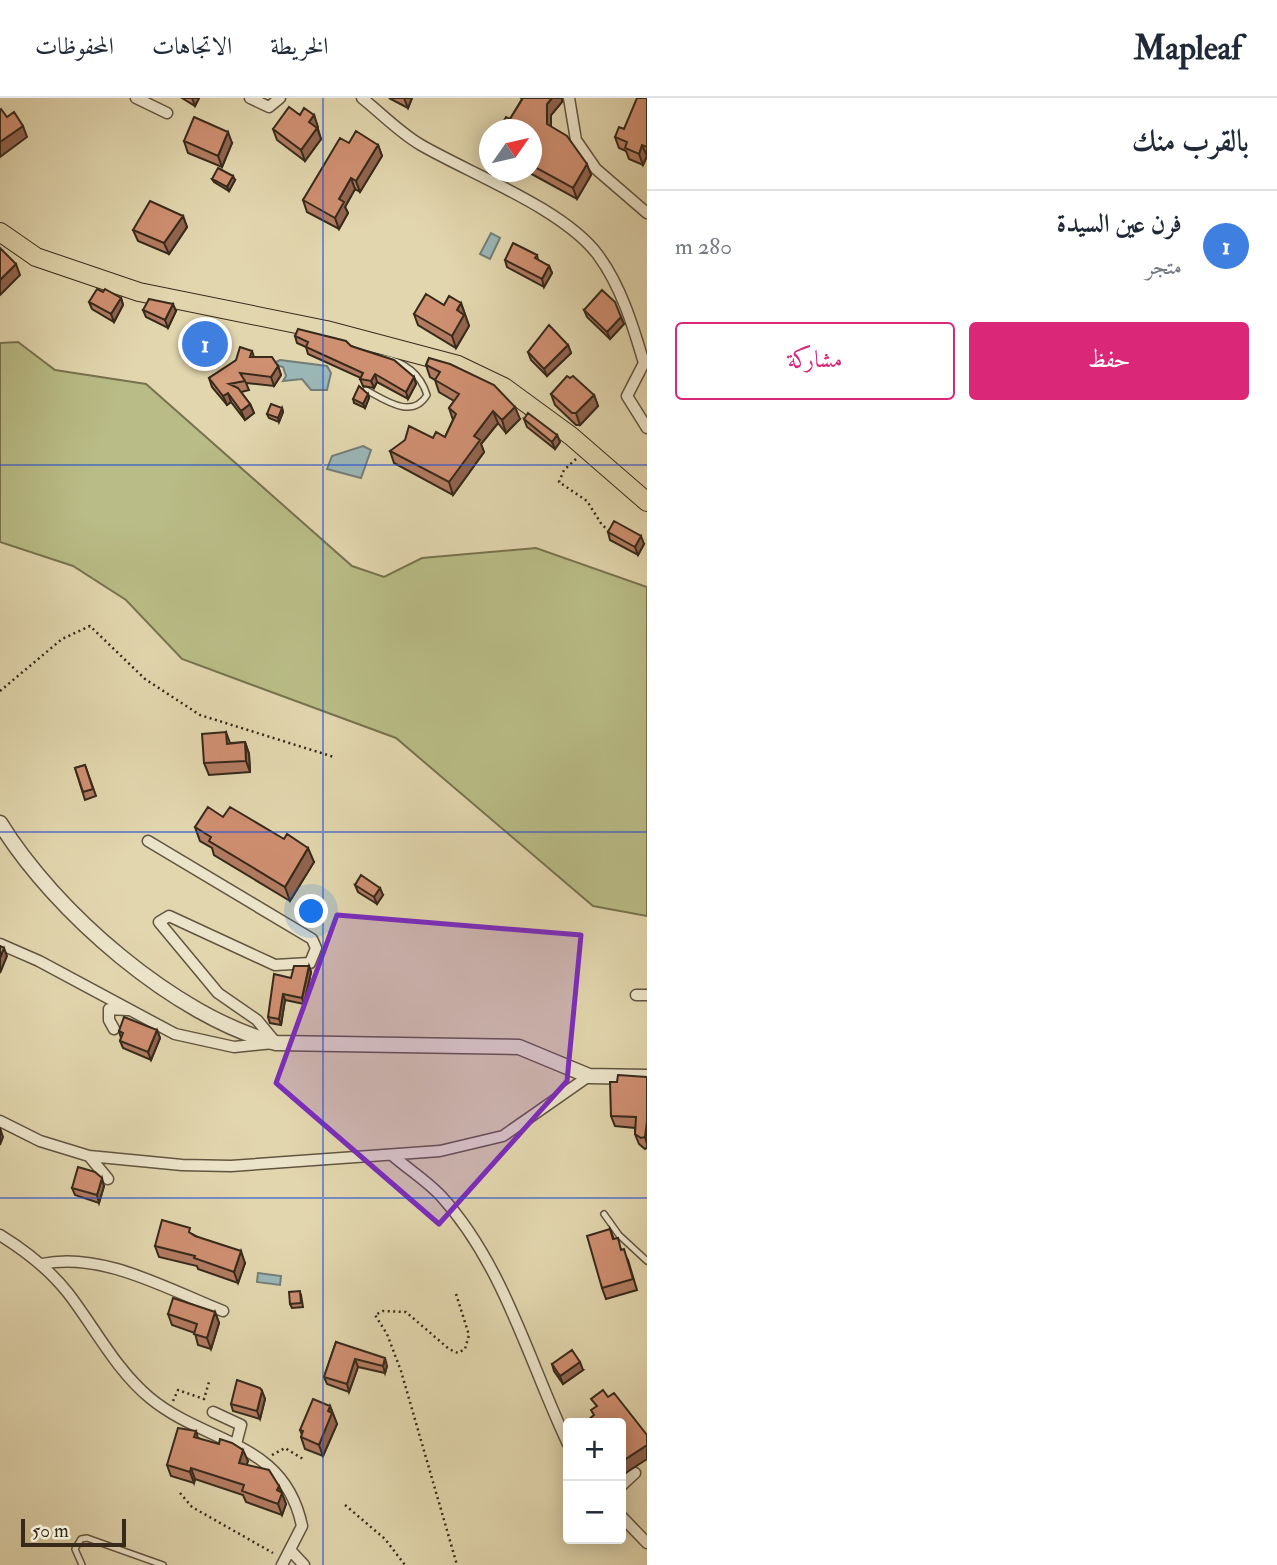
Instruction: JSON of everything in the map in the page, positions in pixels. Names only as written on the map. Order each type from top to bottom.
[{"type":"main road","points":[[0,232],[36,257],[139,292],[355,343],[445,361],[481,375],[504,387],[587,450],[647,502]]},
{"type":"street","points":[[136,98],[167,113]]},
{"type":"street","points":[[250,98],[261,106],[269,107],[280,98]]},
{"type":"street","points":[[362,98],[418,144],[541,210],[590,246],[611,277],[632,322],[645,367],[626,396],[647,428]]},
{"type":"street","points":[[569,98],[576,140],[596,169],[647,213]]},
{"type":"street","points":[[0,823],[20,856],[56,898],[126,959],[168,992],[214,1020],[241,1034],[276,1043]]},
{"type":"street","points":[[148,841],[312,939],[316,948],[310,963],[275,965],[169,916],[159,922],[218,993],[257,1020],[276,1043]]},
{"type":"street","points":[[0,944],[39,961],[174,1034],[211,1044],[234,1047],[276,1043],[439,1043],[519,1047],[589,1076],[647,1077]]},
{"type":"street","points":[[114,1029],[109,1020],[109,1009],[130,1010]]},
{"type":"street","points":[[0,1121],[40,1141],[89,1156],[232,1166],[440,1151],[503,1136],[589,1076]]},
{"type":"street","points":[[392,1154],[440,1196],[478,1246],[496,1280],[563,1433]]},
{"type":"street","points":[[89,1156],[107,1179]]},
{"type":"street","points":[[0,1234],[42,1264],[66,1291],[119,1365],[149,1397],[169,1411],[263,1460],[289,1488],[302,1526],[286,1559],[304,1565]]},
{"type":"street","points":[[42,1264],[59,1260],[106,1266],[223,1311]]},
{"type":"street","points":[[213,1412],[241,1425],[236,1444]]},
{"type":"street","points":[[626,1481],[635,1473]]},
{"type":"street","points":[[626,1521],[647,1543]]},
{"type":"lane","points":[[366,390],[397,406],[414,408],[422,404],[427,396],[424,386],[406,366],[397,360],[368,353]]},
{"type":"lane","points":[[604,1214],[619,1235],[647,1261]]},
{"type":"lane","points":[[82,1565],[75,1549],[81,1539],[87,1538],[163,1565]]},
{"type":"path","points":[[587,450],[564,470],[559,482],[587,501],[602,525],[610,531]]},
{"type":"path","points":[[0,691],[62,639],[90,626],[145,679],[200,715],[334,757]]},
{"type":"path","points":[[456,1294],[469,1335],[466,1349],[458,1353],[449,1349],[406,1312],[383,1311],[375,1315],[387,1334],[401,1371],[457,1565]]},
{"type":"path","points":[[169,1411],[178,1390],[204,1399],[209,1382]]},
{"type":"path","points":[[263,1460],[285,1448],[303,1459]]},
{"type":"path","points":[[180,1493],[192,1507],[286,1559]]},
{"type":"path","points":[[345,1505],[385,1539],[405,1565]]},
{"type":"highlighted area","points":[[337,915],[581,935],[567,1081],[439,1224],[276,1083]]},
{"type":"green space","points":[[18,342],[55,370],[146,384],[352,566],[384,577],[422,558],[536,548],[647,587],[647,916],[593,906],[396,738],[182,659],[126,600],[73,566],[0,542],[0,343]]},
{"type":"water","points":[[491,233],[500,238],[490,259],[480,254]]},
{"type":"water","points":[[280,360],[327,366],[331,373],[327,390],[311,390],[302,379],[283,381],[286,376],[283,367],[272,364]]},
{"type":"water","points":[[363,446],[371,450],[361,478],[327,469],[332,456]]},
{"type":"water","points":[[258,1273],[281,1276],[280,1285],[257,1282]]},
{"type":"building","points":[[523,98],[552,98],[547,104],[547,124],[567,136],[587,164],[573,188],[542,171],[542,119],[510,119]]},
{"type":"building","points":[[637,98],[647,98],[647,147],[642,145],[639,154],[625,148],[627,142],[615,137],[619,127],[624,129]]},
{"type":"building","points":[[289,107],[300,115],[304,108],[314,115],[309,122],[317,128],[301,150],[273,129]]},
{"type":"building","points":[[0,110],[7,117],[14,112],[23,126],[0,142]]},
{"type":"building","points":[[194,117],[228,132],[218,156],[184,141]]},
{"type":"building","points":[[356,131],[378,145],[356,181],[351,178],[339,199],[344,202],[335,218],[303,200],[340,138],[349,143]]},
{"type":"building","points":[[218,168],[233,176],[227,187],[212,179]]},
{"type":"building","points":[[150,201],[183,216],[164,243],[133,230]]},
{"type":"building","points":[[513,243],[537,255],[535,258],[549,266],[542,279],[505,260]]},
{"type":"building","points":[[0,248],[16,264],[0,280]]},
{"type":"building","points":[[97,289],[103,292],[105,289],[121,298],[111,314],[89,302]]},
{"type":"building","points":[[602,290],[615,302],[621,317],[607,332],[584,310]]},
{"type":"building","points":[[426,294],[444,305],[449,296],[461,303],[457,310],[464,315],[452,336],[414,314]]},
{"type":"building","points":[[149,299],[173,304],[165,320],[143,310]]},
{"type":"building","points":[[549,325],[568,345],[544,369],[528,352]]},
{"type":"building","points":[[298,329],[346,341],[351,346],[394,360],[414,377],[406,392],[375,374],[371,381],[360,379],[363,373],[306,347],[308,342],[295,336]]},
{"type":"building","points":[[240,347],[252,351],[250,357],[272,357],[278,366],[271,377],[240,373],[245,381],[229,384],[238,388],[250,404],[241,411],[228,393],[223,396],[209,378],[236,360]]},
{"type":"building","points":[[429,358],[450,364],[494,385],[515,407],[502,420],[493,411],[474,436],[480,440],[449,482],[390,451],[405,440],[409,426],[433,438],[436,432],[445,437],[456,414],[449,408],[459,394],[435,380],[440,372],[426,365]]},
{"type":"building","points":[[567,376],[573,376],[594,395],[576,413],[572,413],[551,394]]},
{"type":"building","points":[[359,386],[368,394],[363,404],[353,399]]},
{"type":"building","points":[[271,404],[282,408],[278,418],[267,414]]},
{"type":"building","points":[[528,413],[557,435],[552,442],[524,419]]},
{"type":"building","points":[[614,521],[641,536],[635,547],[608,532]]},
{"type":"building","points":[[226,732],[227,744],[245,742],[246,761],[204,763],[202,734]]},
{"type":"building","points":[[85,765],[93,789],[83,792],[75,768]]},
{"type":"building","points":[[208,807],[223,817],[230,807],[284,839],[287,834],[308,848],[285,887],[209,841],[211,837],[195,827]]},
{"type":"building","points":[[361,875],[380,888],[374,897],[355,885]]},
{"type":"building","points":[[294,966],[309,966],[302,998],[283,994],[279,1019],[268,1017],[274,974],[291,978]]},
{"type":"building","points":[[124,1017],[157,1030],[148,1052],[120,1041],[123,1033],[119,1031]]},
{"type":"building","points":[[618,1075],[647,1077],[645,1137],[641,1138],[635,1134],[636,1117],[611,1116],[610,1082],[617,1082]]},
{"type":"building","points":[[78,1167],[95,1172],[102,1178],[97,1195],[72,1188]]},
{"type":"building","points":[[162,1220],[190,1228],[189,1232],[195,1236],[241,1251],[234,1272],[194,1258],[195,1256],[155,1246]]},
{"type":"building","points":[[610,1229],[613,1239],[618,1238],[621,1250],[624,1249],[633,1279],[602,1288],[587,1236]]},
{"type":"building","points":[[300,1291],[301,1303],[290,1304],[289,1292]]},
{"type":"building","points":[[173,1298],[215,1312],[207,1338],[194,1334],[197,1324],[168,1314]]},
{"type":"building","points":[[336,1342],[385,1358],[383,1366],[355,1359],[347,1384],[324,1377]]},
{"type":"building","points":[[572,1350],[580,1362],[560,1376],[552,1364]]},
{"type":"building","points":[[237,1380],[262,1391],[257,1411],[231,1404]]},
{"type":"building","points":[[603,1390],[608,1397],[614,1393],[647,1435],[647,1445],[626,1459],[626,1418],[590,1418],[594,1415],[591,1410],[597,1406],[591,1399]]},
{"type":"building","points":[[313,1399],[330,1406],[328,1411],[332,1413],[319,1445],[301,1437],[303,1431],[300,1430]]},
{"type":"building","points":[[178,1428],[196,1431],[194,1437],[219,1444],[220,1439],[243,1450],[239,1463],[269,1470],[279,1486],[277,1490],[282,1493],[278,1504],[242,1491],[244,1485],[191,1468],[190,1472],[167,1465]]},
{"type":"place","name":"فرن عين السيدة","points":[[205,344]]}]
